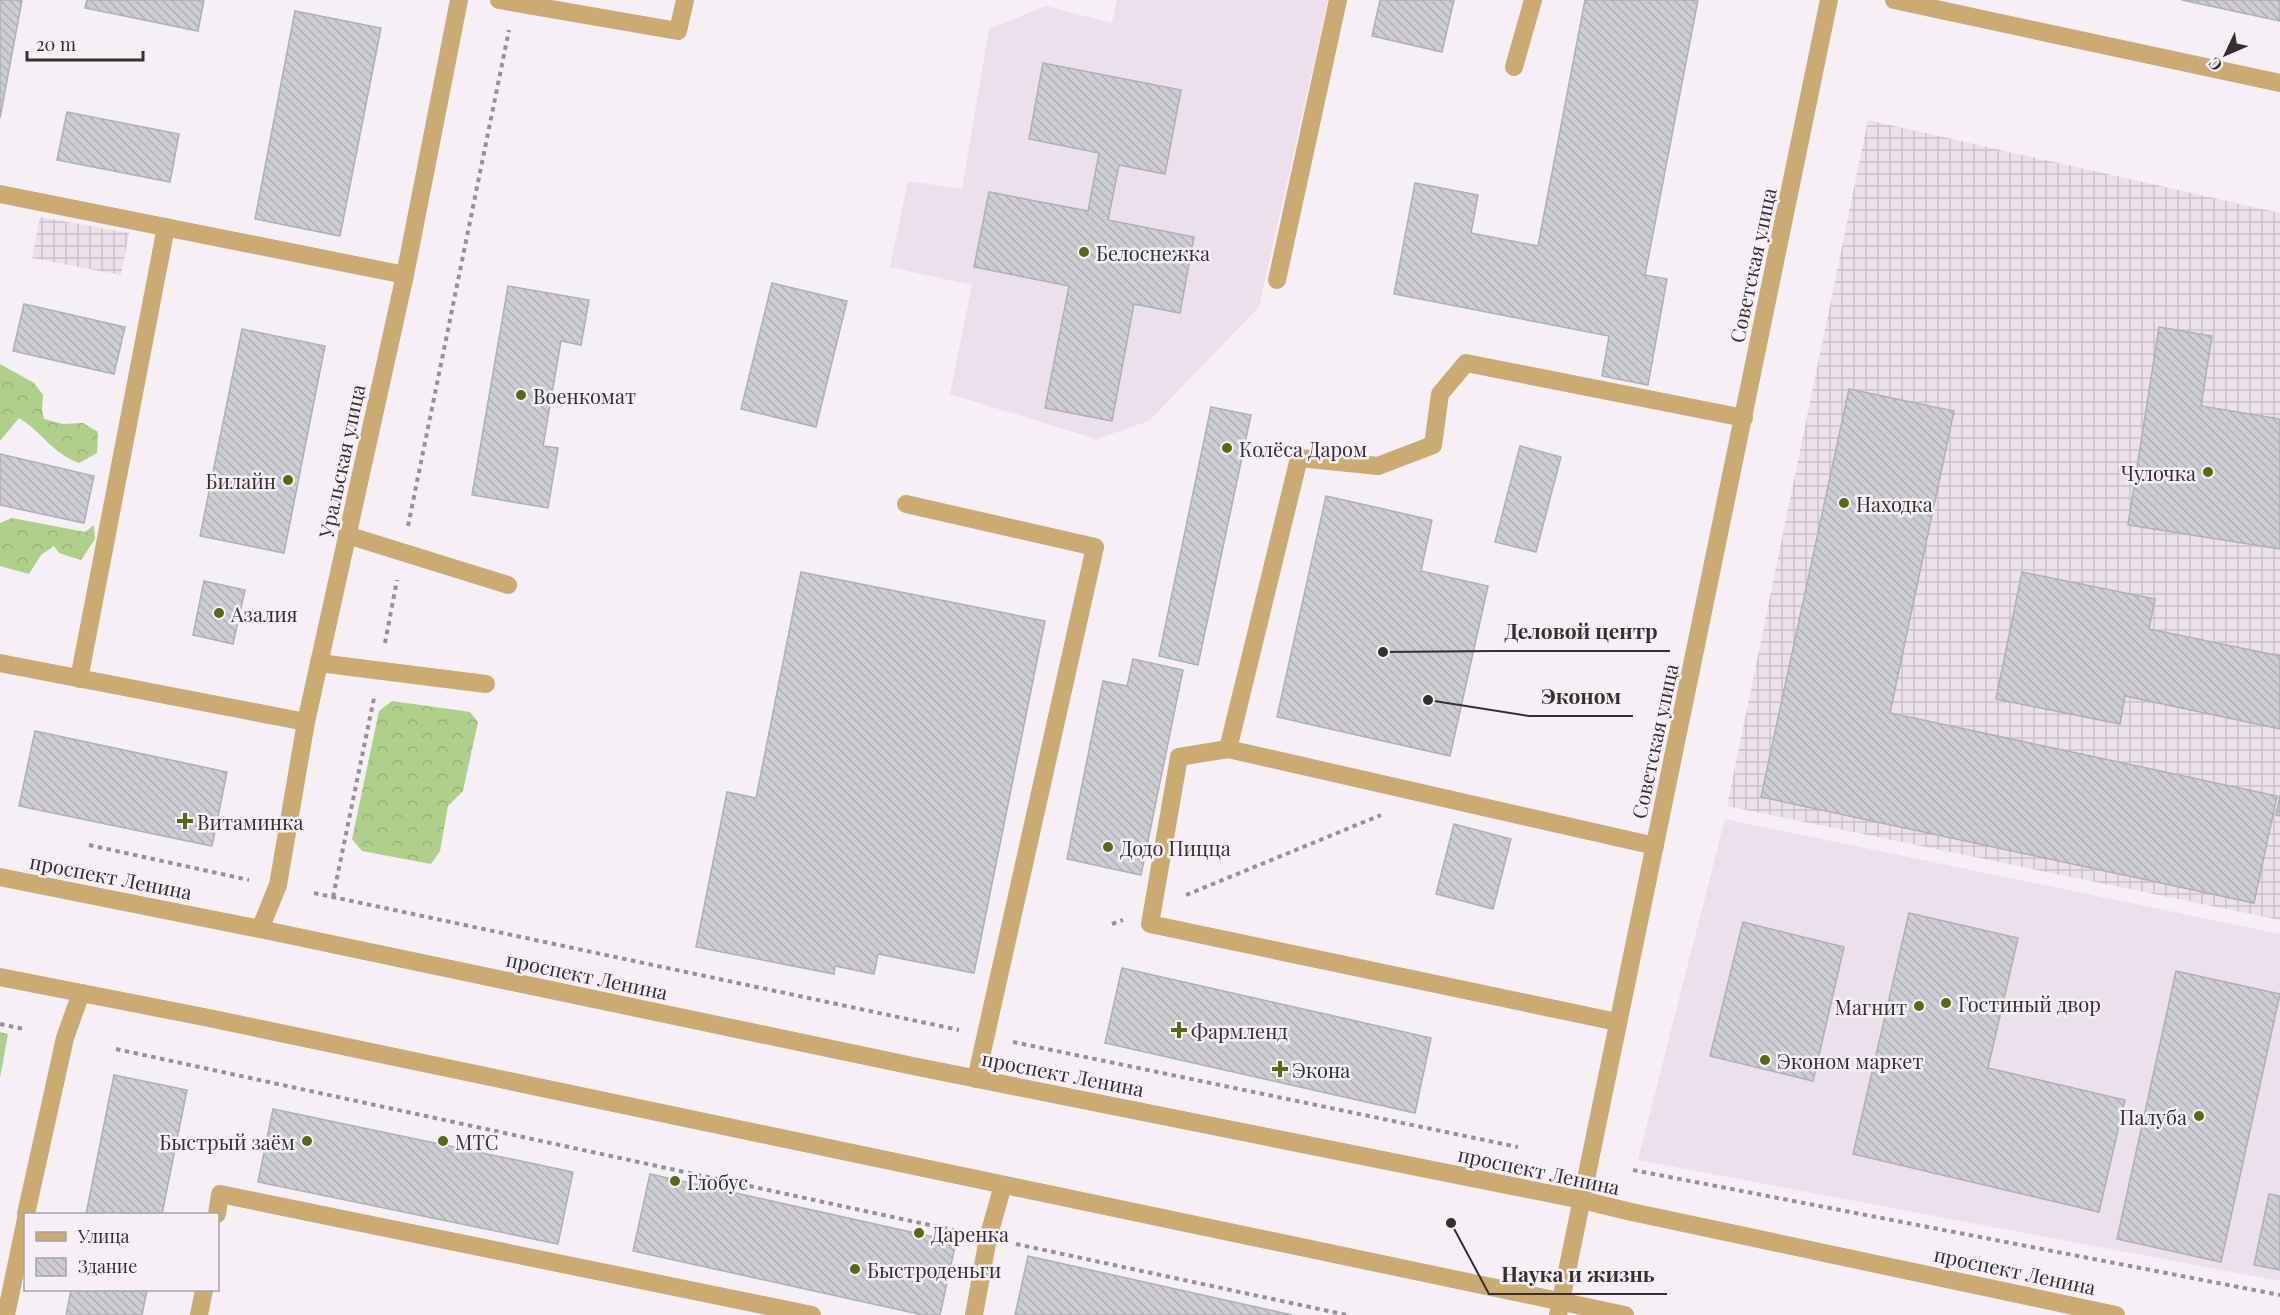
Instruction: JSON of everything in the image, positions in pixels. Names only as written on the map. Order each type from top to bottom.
[{"type":"street","name":"Уральская улица","points":[[260,929],[278,885],[306,722],[405,275],[459,0]]},
{"type":"street","points":[[507,1],[678,32],[685,0]]},
{"type":"street","points":[[1277,280],[1338,0]]},
{"type":"street","points":[[1514,67],[1533,0]]},
{"type":"street","name":"Советская улица","points":[[1559,1308],[1829,0]]},
{"type":"street","points":[[1894,0],[2280,83]]},
{"type":"street","points":[[0,194],[405,275]]},
{"type":"street","points":[[80,679],[166,227]]},
{"type":"street","points":[[1228,749],[1299,458],[1378,466],[1433,446],[1440,394],[1466,363],[1744,417]]},
{"type":"street","points":[[906,504],[1095,547],[976,1078]]},
{"type":"street","points":[[347,535],[508,585]]},
{"type":"street","points":[[0,663],[306,722]]},
{"type":"street","points":[[319,663],[486,684]]},
{"type":"street","points":[[1617,1022],[1150,924],[1179,757],[1228,749],[1655,846]]},
{"type":"street","name":"проспект Ленина","points":[[0,877],[1582,1200],[2116,1315]]},
{"type":"street","points":[[0,977],[1003,1185],[1559,1308],[1625,1315]]},
{"type":"street","points":[[27,1213],[65,1038],[81,993]]},
{"type":"street","points":[[974,1315],[988,1238],[1003,1185]]},
{"type":"street","points":[[217,1213],[220,1194],[812,1315]]},
{"type":"street","points":[[6,1315],[24,1227]]},
{"type":"street","points":[[199,1315],[204,1291]]},
{"type":"path","points":[[333,897],[403,552],[507,1]]},
{"type":"path","points":[[1112,924],[1385,813]]},
{"type":"path","points":[[88,845],[249,880]]},
{"type":"path","points":[[314,893],[1518,1147]]},
{"type":"path","points":[[0,1024],[24,1029]]},
{"type":"path","points":[[116,1049],[1347,1315]]},
{"type":"path","points":[[1633,1170],[2280,1295]]},
{"type":"shaded area","points":[[1117,0],[1328,0],[1259,307],[1149,421],[1096,439],[950,394],[972,285],[890,267],[908,181],[962,189],[989,29],[1046,6],[1112,23]]},
{"type":"shaded area","points":[[1868,120],[2280,213],[2280,920],[1727,806]]},
{"type":"shaded area","points":[[40,217],[129,233],[121,275],[32,258]]},
{"type":"shaded area","points":[[1725,819],[2280,934],[2280,1281],[1638,1160]]},
{"type":"green space","points":[[0,364],[34,383],[43,395],[44,419],[63,424],[83,423],[98,432],[97,453],[79,463],[70,459],[19,418],[0,441]]},
{"type":"green space","points":[[12,518],[85,532],[94,525],[95,539],[81,560],[59,553],[54,546],[41,555],[29,574],[0,566],[0,523]]},
{"type":"green space","points":[[392,701],[470,712],[478,722],[463,791],[448,806],[440,851],[431,864],[362,851],[352,839],[379,711]]},
{"type":"green space","points":[[0,1032],[8,1034],[0,1078]]},
{"type":"building","points":[[0,0],[22,0],[0,118]]},
{"type":"building","points":[[87,0],[204,0],[198,31],[85,8]]},
{"type":"building","points":[[1380,0],[1454,0],[1442,52],[1372,36]]},
{"type":"building","points":[[1585,0],[1698,0],[1645,275],[1667,279],[1648,385],[1602,376],[1609,336],[1394,294],[1415,183],[1478,195],[1471,233],[1538,246]]},
{"type":"building","points":[[2182,0],[2280,0],[2280,21]]},
{"type":"building","points":[[295,11],[381,28],[340,236],[255,219]]},
{"type":"building","name":"Белоснежка","points":[[1043,63],[1181,90],[1165,174],[1119,165],[1108,220],[1194,237],[1180,313],[1134,304],[1112,421],[1045,408],[1069,286],[974,267],[989,192],[1088,211],[1099,153],[1029,139]]},
{"type":"building","points":[[67,112],[179,134],[170,182],[57,160]]},
{"type":"building","points":[[772,283],[847,301],[816,427],[741,409]]},
{"type":"building","name":"Военкомат","points":[[508,286],[589,300],[581,345],[561,341],[543,446],[558,448],[548,508],[472,495]]},
{"type":"building","points":[[24,304],[125,327],[114,374],[13,351]]},
{"type":"building","name":"Чулочка","points":[[2159,327],[2212,336],[2201,406],[2280,419],[2280,549],[2128,525]]},
{"type":"building","points":[[242,329],[325,346],[284,553],[200,536]]},
{"type":"building","points":[[1849,389],[1954,411],[1890,713],[2277,796],[2254,903],[1761,797]]},
{"type":"building","points":[[1211,407],[1251,415],[1198,665],[1159,656]]},
{"type":"building","points":[[1520,446],[1561,457],[1536,552],[1495,542]]},
{"type":"building","points":[[0,454],[94,476],[84,523],[0,505]]},
{"type":"building","points":[[1326,496],[1432,520],[1421,571],[1488,586],[1450,756],[1277,717]]},
{"type":"building","points":[[801,572],[1045,621],[974,973],[878,954],[874,974],[835,966],[834,974],[696,947],[727,792],[756,798]]},
{"type":"building","points":[[2022,572],[2155,599],[2149,629],[2280,656],[2280,729],[2125,696],[2120,724],[1996,699]]},
{"type":"building","name":"Азалия","points":[[204,581],[245,590],[233,644],[193,635]]},
{"type":"building","points":[[1133,659],[1183,670],[1141,875],[1067,859],[1103,681],[1127,686]]},
{"type":"building","points":[[35,731],[227,772],[212,846],[19,806]]},
{"type":"building","points":[[2280,795],[2280,816],[2276,815]]},
{"type":"building","points":[[1454,824],[1511,839],[1493,909],[1436,894]]},
{"type":"building","name":"Гостиный двор","points":[[1909,913],[2018,938],[1988,1068],[2125,1100],[2099,1212],[1853,1154]]},
{"type":"building","points":[[1743,922],[1844,947],[1813,1081],[1710,1056]]},
{"type":"building","points":[[1122,968],[1431,1038],[1415,1113],[1105,1043]]},
{"type":"building","name":"Палуба","points":[[2176,971],[2280,994],[2221,1262],[2117,1239]]},
{"type":"building","points":[[114,1075],[187,1090],[162,1213],[86,1213]]},
{"type":"building","points":[[273,1109],[573,1172],[558,1244],[258,1182]]},
{"type":"building","points":[[650,1174],[956,1242],[940,1315],[923,1315],[633,1251]]},
{"type":"building","points":[[2269,1194],[2280,1196],[2280,1270],[2254,1265]]},
{"type":"building","points":[[1028,1256],[1292,1315],[1015,1315]]},
{"type":"building","points":[[71,1291],[147,1291],[142,1315],[66,1315]]},
{"type":"place","name":"Белоснежка","points":[[1084,252]]},
{"type":"place","name":"Военкомат","points":[[521,395]]},
{"type":"place","name":"Колёса Даром","points":[[1227,448]]},
{"type":"place","name":"Чулочка","points":[[2208,472]]},
{"type":"place","name":"Билайн","points":[[288,480]]},
{"type":"place","name":"Находка","points":[[1844,503]]},
{"type":"place","name":"Азалия","points":[[219,613]]},
{"type":"place","name":"Деловой центр","points":[[1383,652]]},
{"type":"place","name":"Эконом","points":[[1428,700]]},
{"type":"place","name":"Витаминка","points":[[185,821]]},
{"type":"place","name":"Додо Пицца","points":[[1108,847]]},
{"type":"place","name":"Гостиный двор","points":[[1946,1003]]},
{"type":"place","name":"Магнит","points":[[1919,1006]]},
{"type":"place","name":"Фармленд","points":[[1179,1030]]},
{"type":"place","name":"Эконом маркет","points":[[1765,1060]]},
{"type":"place","name":"Экона","points":[[1280,1069]]},
{"type":"place","name":"Палуба","points":[[2199,1116]]},
{"type":"place","name":"Быстрый заём","points":[[307,1141]]},
{"type":"place","name":"МТС","points":[[443,1141]]},
{"type":"place","name":"Глобус","points":[[675,1181]]},
{"type":"place","name":"Наука и жизнь","points":[[1451,1223]]},
{"type":"place","name":"Даренка","points":[[919,1233]]},
{"type":"place","name":"Быстроденьги","points":[[855,1269]]}]
